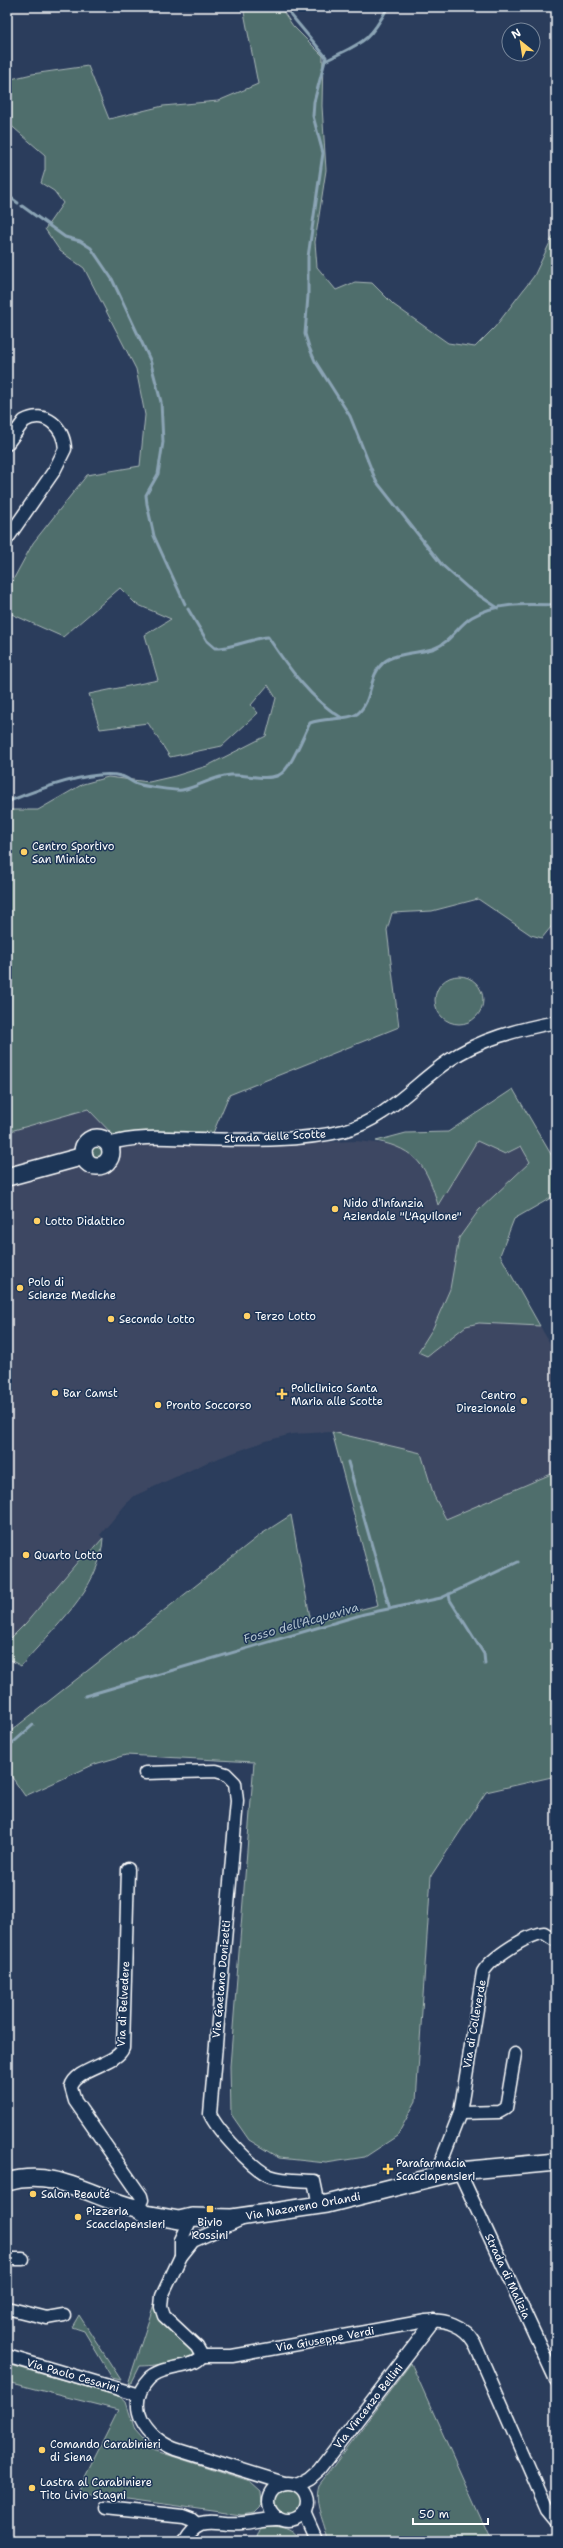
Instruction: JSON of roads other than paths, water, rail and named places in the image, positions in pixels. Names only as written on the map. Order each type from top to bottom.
[{"type":"street","points":[[7,444],[21,424],[28,419],[41,417],[52,421],[63,438],[63,456],[7,539]]},
{"type":"street","name":"Strada delle Scotte","points":[[7,1177],[84,1156],[86,1144],[93,1139],[101,1139],[108,1144],[137,1138],[261,1139],[315,1136],[344,1131],[361,1125],[381,1114],[448,1061],[464,1051],[511,1033],[556,1022]]},
{"type":"street","name":"Via Gaetano Donizetti","points":[[146,1773],[216,1771],[230,1777],[235,1783],[238,1801],[210,2114],[225,2134],[266,2174],[278,2178],[314,2181],[319,2205]]},
{"type":"street","name":"Via di Belvedere","points":[[128,1869],[123,2048],[116,2056],[76,2079],[71,2087],[75,2101],[141,2196],[142,2200],[136,2208]]},
{"type":"street","name":"Via di Colleverde","points":[[435,2178],[460,2112],[483,1972],[496,1957],[535,1936],[544,1933],[553,1939]]},
{"type":"street","points":[[460,2112],[499,2112],[506,2108],[514,2054]]},
{"type":"street","name":"Via Nazareno Orlandi","points":[[136,2208],[157,2208],[192,2217],[227,2218],[247,2216],[319,2205],[459,2171],[556,2162]]},
{"type":"street","name":"Strada di Malizia","points":[[459,2171],[556,2380]]},
{"type":"street","name":"Via Nazareno Orlandi","points":[[7,2182],[29,2177],[50,2178],[136,2208],[146,2214],[179,2220],[192,2217]]},
{"type":"street","points":[[187,2240],[234,2224],[247,2216]]},
{"type":"street","points":[[192,2217],[196,2227],[187,2240],[162,2296],[161,2307],[168,2321],[196,2345],[202,2356]]},
{"type":"street","points":[[164,2218],[187,2240]]},
{"type":"street","points":[[7,2259],[23,2259]]},
{"type":"street","points":[[7,2308],[47,2318],[64,2315]]},
{"type":"street","name":"Via Giuseppe Verdi","points":[[139,2395],[145,2383],[157,2372],[196,2362],[202,2356],[232,2356],[434,2320],[456,2325],[472,2338],[547,2509],[556,2520]]},
{"type":"street","name":"Via Vincenzo Bellini","points":[[297,2485],[310,2478],[319,2470],[434,2320]]},
{"type":"street","name":"Via Paolo Cesarini","points":[[7,2356],[139,2395]]},
{"type":"street","points":[[139,2395],[138,2409],[142,2423],[160,2442],[252,2473],[284,2483],[297,2485],[302,2489],[307,2500],[304,2512],[310,2529],[317,2541]]},
{"type":"street","points":[[252,2473],[263,2482],[272,2513],[279,2519]]},
{"type":"street","points":[[255,2521],[269,2501],[275,2488],[284,2483]]},
{"type":"street","points":[[105,2508],[183,2516],[191,2519],[197,2524]]},
{"type":"street","points":[[294,2520],[304,2512]]},
{"type":"street","points":[[183,2541],[197,2524],[207,2521],[240,2524],[279,2519],[294,2520],[310,2529]]},
{"type":"waterway","points":[[287,7],[291,15],[326,57],[314,102],[313,116],[323,153],[308,257],[308,296],[305,334],[309,347],[315,361],[350,416],[376,481],[442,565],[468,588],[498,608]]},
{"type":"waterway","points":[[325,61],[363,41],[375,28],[388,7]]},
{"type":"waterway","points":[[7,195],[18,203]]},
{"type":"waterway","points":[[22,206],[65,237],[80,241],[91,248],[112,279],[150,360],[161,402],[163,442],[158,474],[146,495],[147,504],[154,536],[185,604]]},
{"type":"waterway","points":[[7,802],[63,782],[95,776],[121,776],[140,785],[179,790],[188,789],[212,779],[231,775],[274,777],[283,772],[288,766],[310,723],[353,716],[362,709],[366,703],[378,668],[387,660],[400,655],[429,650],[441,645],[446,642],[467,620],[482,612],[502,606],[535,604],[556,605]]},
{"type":"waterway","points":[[188,609],[207,641],[215,648],[228,647],[258,638],[268,637],[292,671],[310,692],[331,711],[342,718]]},
{"type":"waterway","points":[[348,1462],[390,1609]]},
{"type":"waterway","name":"Fosso dell'Acquaviva","points":[[85,1696],[364,1614],[441,1598],[518,1562]]},
{"type":"waterway","points":[[449,1594],[450,1600],[484,1654],[485,1664]]},
{"type":"waterway","name":"Fosso dell'Acquaviva","points":[[7,1748],[33,1725]]},
{"type":"place","name":"Centro Sportivo San Miniato","points":[[24,852]]},
{"type":"place","name":"Nido d'infanzia Aziendale \"L'Aquilone\"","points":[[335,1209]]},
{"type":"place","name":"Lotto Didattico","points":[[37,1221]]},
{"type":"place","name":"Polo di Scienze Mediche","points":[[20,1288]]},
{"type":"place","name":"Terzo Lotto","points":[[247,1316]]},
{"type":"place","name":"Secondo Lotto","points":[[111,1319]]},
{"type":"place","name":"Bar Camst","points":[[55,1393]]},
{"type":"place","name":"Policlinico Santa Maria alle Scotte","points":[[282,1394]]},
{"type":"place","name":"Centro Direzionale","points":[[524,1401]]},
{"type":"place","name":"Pronto Soccorso","points":[[158,1405]]},
{"type":"place","name":"Quarto Lotto","points":[[26,1555]]},
{"type":"place","name":"Parafarmacia Scacciapensieri","points":[[388,2169]]},
{"type":"place","name":"Salon Beauté","points":[[33,2194]]},
{"type":"place","name":"Bivio Rossini","points":[[210,2209]]},
{"type":"place","name":"Pizzeria Scacciapensieri","points":[[78,2217]]},
{"type":"place","name":"Comando Carabinieri di Siena","points":[[42,2450]]},
{"type":"place","name":"Lastra al Carabiniere Tito Livio Stagni","points":[[32,2488]]}]
